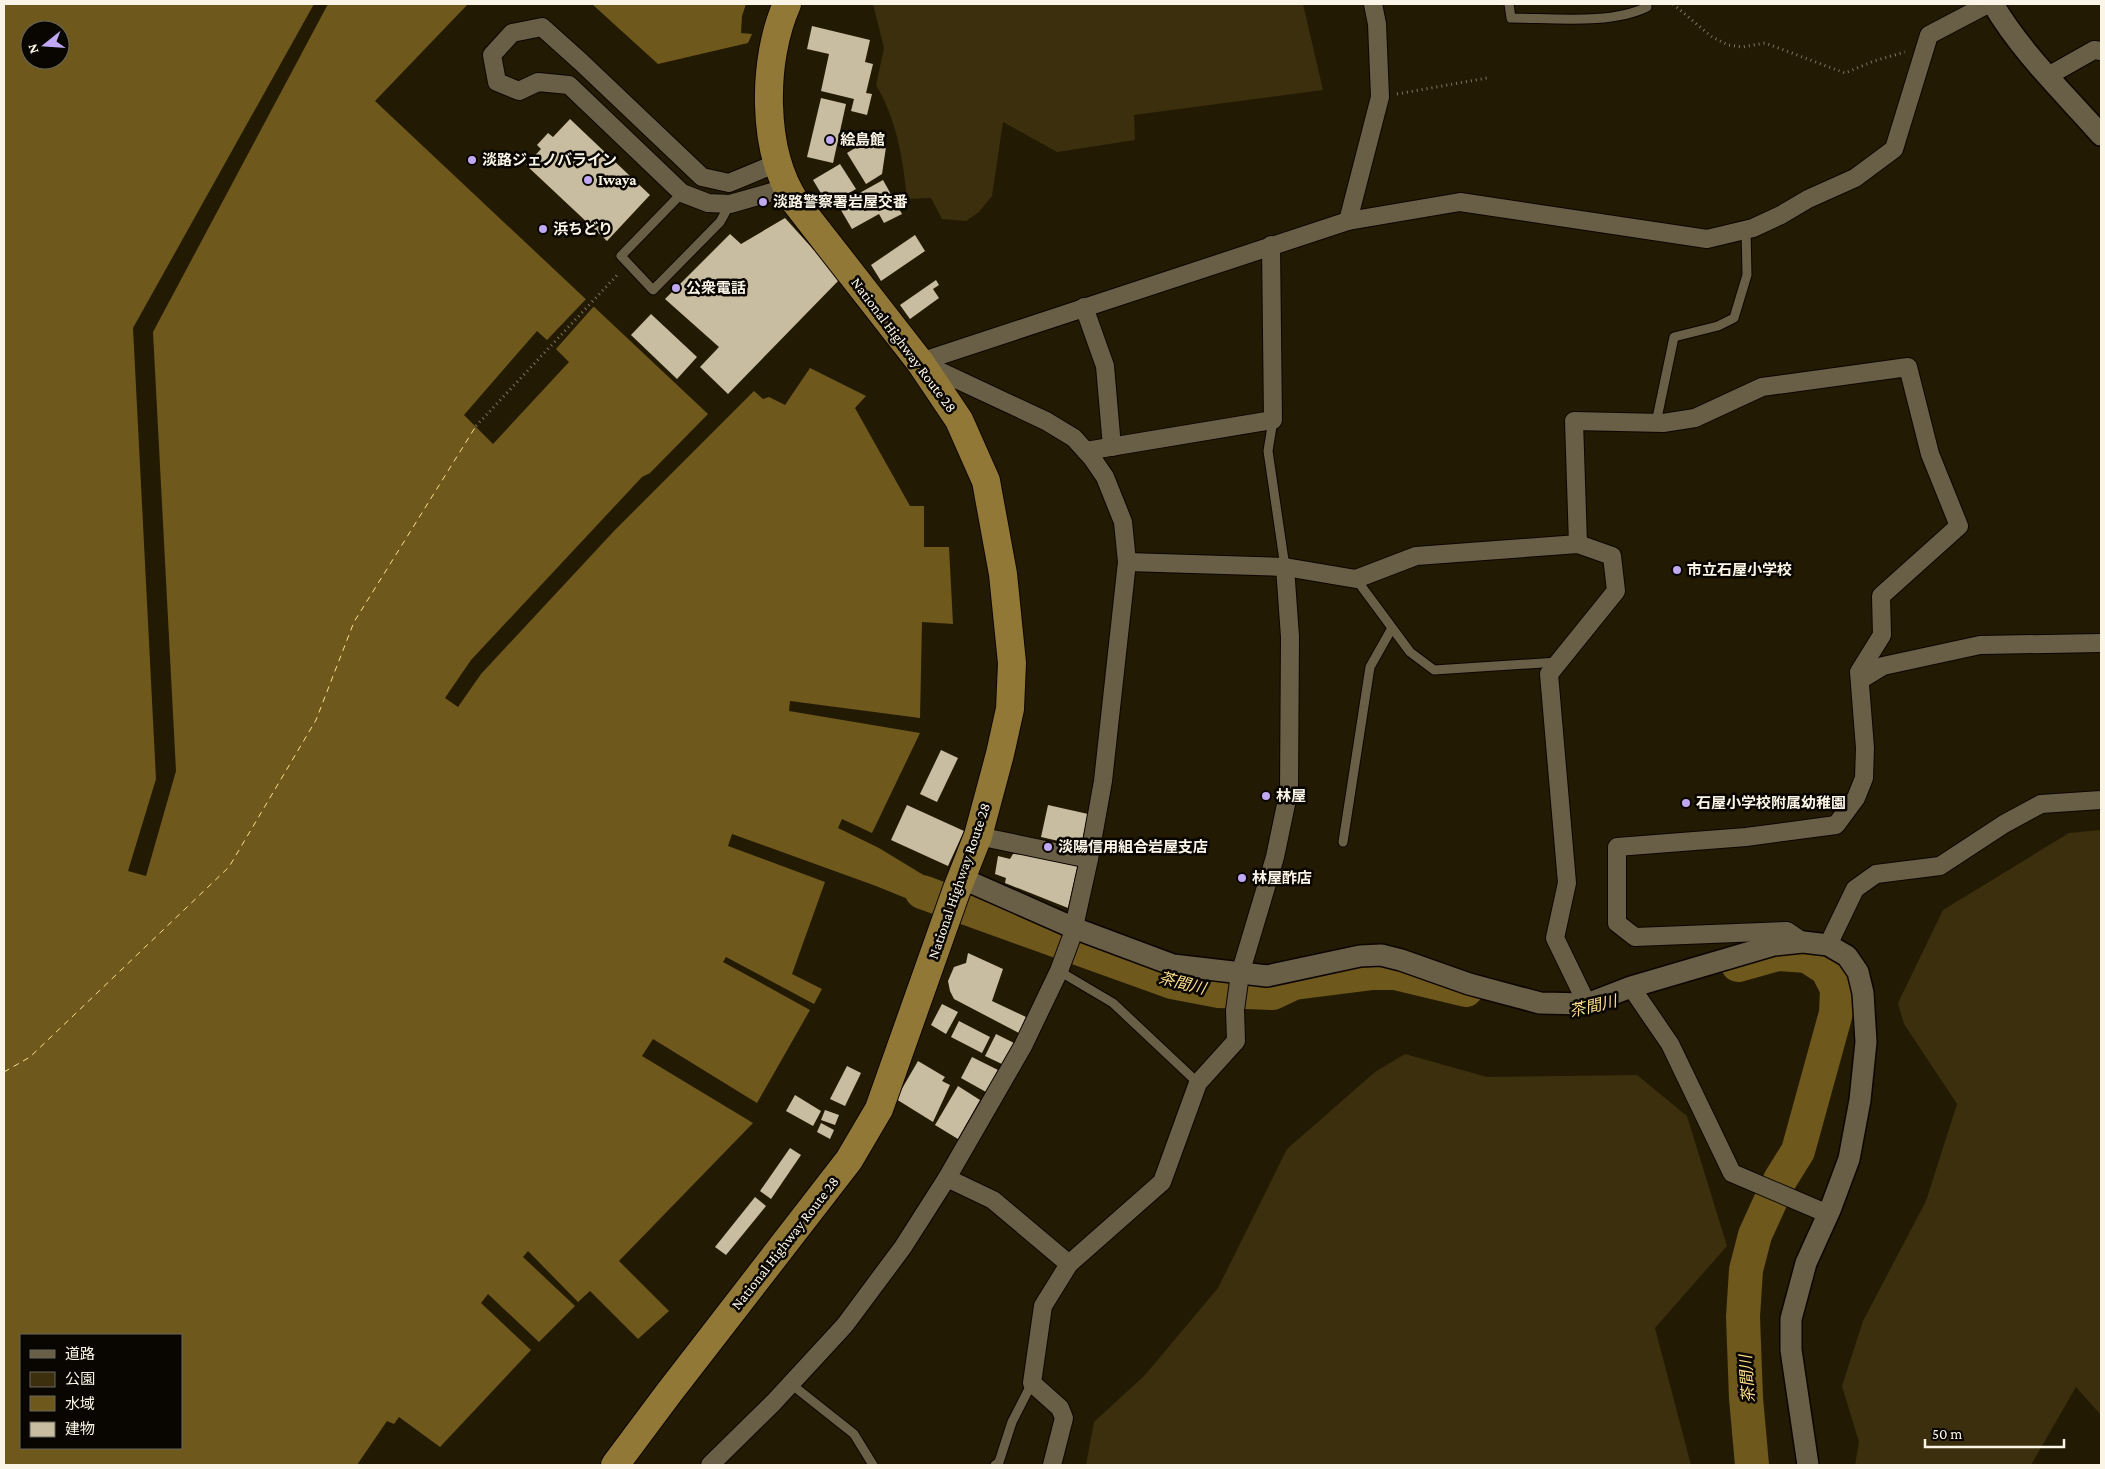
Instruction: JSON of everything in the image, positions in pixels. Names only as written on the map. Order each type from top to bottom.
[{"type":"highway","name":"National Highway Route 28","points":[[615,1465],[849,1160],[879,1109],[947,917],[978,836],[1010,709],[1012,664],[1003,574],[986,481],[959,420],[920,362],[796,203],[782,176],[771,127],[771,77],[776,40],[787,4]]},
{"type":"street","points":[[1348,221],[1380,97],[1377,24],[1373,4]]},
{"type":"street","points":[[920,362],[1348,221],[1460,202],[1707,239],[1746,230],[1774,219],[1808,199],[1855,178],[1894,149],[1929,35],[1957,18],[1988,4]]},
{"type":"street","points":[[1994,4],[2004,22],[2048,76],[2101,134]]},
{"type":"street","points":[[542,27],[702,178],[729,183],[782,176],[730,204],[708,203],[682,193],[569,85],[538,82],[519,91],[497,82],[492,55],[512,33],[542,27]]},
{"type":"street","points":[[2048,76],[2094,50],[2101,51]]},
{"type":"street","points":[[1086,451],[1274,420],[1271,245]]},
{"type":"street","points":[[1084,307],[1106,366],[1112,447]]},
{"type":"street","points":[[710,1465],[791,1384],[845,1325],[903,1247],[947,1178],[1023,1046],[1061,965],[1073,932],[1089,859],[1103,781],[1127,562],[1123,522],[1105,477],[1074,438],[1046,421],[920,362]]},
{"type":"street","points":[[1578,544],[1574,421],[1656,423],[1696,418],[1762,387],[1908,367],[1930,454],[1959,526],[1880,596],[1882,635],[1859,672],[1865,748],[1864,778],[1856,798],[1836,825],[1746,837],[1617,847],[1617,923],[1635,937],[1787,931],[1803,942]]},
{"type":"street","points":[[1127,562],[1285,567],[1356,579],[1416,556],[1578,544],[1612,556],[1616,591],[1549,674],[1567,883],[1555,938],[1587,1004]]},
{"type":"street","points":[[1052,1465],[1064,1418],[1060,1408],[1032,1383],[1043,1306],[1069,1264],[1162,1182],[1198,1083],[1236,1041],[1235,1010],[1239,978],[1275,857],[1289,790],[1290,637],[1285,567]]},
{"type":"street","points":[[1860,680],[1883,666],[1980,645],[2101,643]]},
{"type":"street","points":[[1828,945],[1855,889],[1876,874],[1940,866],[2004,824],[2041,804],[2101,800]]},
{"type":"street","points":[[978,836],[1089,859]]},
{"type":"street","points":[[959,884],[1073,932],[1173,965],[1239,978],[1267,976],[1360,956],[1381,955],[1401,960],[1469,984],[1540,1003],[1587,1004],[1631,987],[1774,945],[1803,942],[1828,945],[1847,956],[1858,972],[1863,993],[1866,1042],[1860,1100],[1849,1159],[1825,1213],[1806,1263],[1791,1319],[1791,1350],[1808,1465]]},
{"type":"street","points":[[1631,987],[1670,1044],[1732,1173],[1825,1213]]},
{"type":"street","points":[[947,1178],[993,1200],[1069,1264]]},
{"type":"lane","points":[[1509,4],[1511,18],[1608,17],[1637,12],[1647,7]]},
{"type":"lane","points":[[682,193],[621,256],[653,290],[720,222],[730,204]]},
{"type":"lane","points":[[1656,423],[1674,337],[1718,326],[1734,318],[1747,275],[1746,230]]},
{"type":"lane","points":[[1274,420],[1268,451],[1285,567]]},
{"type":"lane","points":[[1356,579],[1410,652],[1434,670],[1558,662]]},
{"type":"lane","points":[[1343,842],[1370,667],[1392,628]]},
{"type":"lane","points":[[1061,965],[1113,1002],[1198,1083]]},
{"type":"lane","points":[[995,1465],[999,1462],[1012,1422],[1032,1383]]},
{"type":"lane","points":[[791,1384],[854,1434],[873,1465]]},
{"type":"path","points":[[1673,4],[1712,37],[1728,46],[1742,48],[1765,43],[1845,73],[1874,61],[1925,47]]},
{"type":"path","points":[[1380,97],[1488,78]]},
{"type":"path","points":[[476,426],[628,264]]},
{"type":"green space","points":[[873,4],[1303,4],[1323,90],[1134,115],[1135,140],[1057,152],[1003,122],[992,196],[979,212],[966,221],[942,219],[931,198],[907,199],[898,140],[889,112],[876,85],[884,48]]},
{"type":"green space","points":[[2101,830],[2101,1415],[2076,1387],[2031,1465],[1855,1465],[1859,1442],[1842,1386],[1863,1321],[1926,1201],[1957,1104],[1904,1024],[1898,1003],[1943,910],[2069,833]]},
{"type":"green space","points":[[1405,1054],[1487,1077],[1637,1075],[1687,1116],[1727,1246],[1655,1328],[1691,1465],[1086,1465],[1094,1422],[1145,1375],[1218,1288],[1287,1149],[1375,1072]]},
{"type":"water","points":[[4,4],[468,4],[375,101],[708,414],[650,473],[642,477],[471,660],[445,698],[458,707],[481,674],[614,531],[754,391],[763,399],[769,397],[785,405],[810,368],[866,396],[855,408],[910,506],[924,506],[924,547],[949,547],[953,624],[922,622],[920,718],[790,701],[789,711],[920,733],[872,833],[842,819],[838,828],[879,848],[930,879],[931,877],[945,883],[935,910],[876,886],[732,834],[728,846],[825,882],[792,974],[822,989],[814,1004],[726,957],[723,962],[810,1010],[757,1103],[653,1039],[642,1056],[753,1123],[619,1261],[669,1311],[638,1339],[590,1291],[578,1302],[528,1251],[523,1257],[575,1306],[539,1342],[488,1294],[481,1303],[531,1350],[440,1447],[399,1417],[394,1424],[387,1421],[357,1465],[4,1465]]},
{"type":"water","points":[[592,4],[746,4],[742,16],[741,33],[752,34],[748,43],[658,64]]},
{"type":"pier","points":[[314,4],[328,4],[153,332],[176,771],[146,876],[128,871],[156,779],[133,328]]},
{"type":"pier","points":[[587,298],[595,305],[556,349],[569,362],[493,444],[464,415],[537,331],[547,340]]},
{"type":"building","points":[[812,26],[870,40],[865,62],[873,64],[866,93],[872,94],[867,115],[851,111],[854,99],[821,91],[829,54],[807,49]]},
{"type":"building","points":[[821,98],[846,104],[833,163],[807,157]]},
{"type":"building","name":"Iwaya","points":[[570,119],[650,195],[607,241],[526,165],[541,149],[537,145],[548,133],[553,137]]},
{"type":"building","points":[[878,134],[886,147],[882,174],[866,184],[847,153]]},
{"type":"building","points":[[840,164],[856,189],[828,205],[813,180]]},
{"type":"building","points":[[883,180],[902,214],[884,223],[879,214],[852,229],[838,205]]},
{"type":"building","points":[[785,218],[840,279],[728,394],[700,367],[719,347],[665,299],[730,234],[741,244]]},
{"type":"building","points":[[915,235],[925,251],[881,281],[871,265]]},
{"type":"building","points":[[936,280],[939,285],[933,289],[939,298],[910,319],[900,305]]},
{"type":"building","points":[[651,314],[697,357],[677,379],[631,335]]},
{"type":"building","points":[[941,750],[958,758],[937,802],[920,794]]},
{"type":"building","points":[[907,805],[964,831],[948,866],[891,840]]},
{"type":"building","points":[[1048,805],[1088,814],[1081,846],[1041,837]]},
{"type":"building","points":[[1013,854],[1037,855],[1078,865],[1068,908],[1005,883],[1006,878],[995,874],[998,856],[1010,859]]},
{"type":"building","points":[[968,953],[1003,969],[992,1001],[1026,1017],[1019,1033],[954,999],[948,981],[954,967],[966,963]]},
{"type":"building","points":[[942,1004],[958,1012],[946,1034],[931,1025]]},
{"type":"building","points":[[959,1021],[990,1037],[982,1053],[951,1037]]},
{"type":"building","points":[[996,1034],[1014,1043],[1004,1065],[985,1056]]},
{"type":"building","points":[[972,1057],[998,1070],[986,1092],[961,1078]]},
{"type":"building","points":[[918,1061],[945,1077],[942,1081],[950,1085],[933,1122],[896,1099]]},
{"type":"building","points":[[847,1066],[861,1073],[845,1106],[830,1099]]},
{"type":"building","points":[[958,1086],[980,1100],[958,1139],[935,1125]]},
{"type":"building","points":[[795,1095],[821,1111],[813,1126],[786,1111]]},
{"type":"building","points":[[825,1110],[839,1115],[835,1125],[821,1120]]},
{"type":"building","points":[[821,1123],[834,1130],[830,1139],[817,1132]]},
{"type":"building","points":[[790,1148],[801,1155],[771,1199],[760,1191]]},
{"type":"building","points":[[755,1197],[766,1206],[726,1255],[715,1247]]},
{"type":"waterway","name":"茶間川","points":[[922,892],[1172,982],[1219,991],[1273,993],[1294,983],[1373,973],[1395,973],[1466,990]]},
{"type":"waterway","name":"茶間川","points":[[1738,965],[1778,954],[1807,956],[1827,969],[1837,989],[1836,1013],[1798,1151],[1780,1180],[1755,1235],[1746,1270],[1743,1317],[1746,1398],[1752,1465]]},
{"type":"ferry route","points":[[4,1072],[30,1057],[229,867],[316,720],[354,622],[476,426]]},
{"type":"place","name":"絵島館","points":[[830,140]]},
{"type":"place","name":"淡路ジェノバライン","points":[[472,160]]},
{"type":"place","name":"Iwaya","points":[[588,180]]},
{"type":"place","name":"淡路警察署岩屋交番","points":[[763,202]]},
{"type":"place","name":"浜ちどり","points":[[543,229]]},
{"type":"place","name":"公衆電話","points":[[676,288]]},
{"type":"place","name":"市立石屋小学校","points":[[1677,570]]},
{"type":"place","name":"林屋","points":[[1266,796]]},
{"type":"place","name":"石屋小学校附属幼稚園","points":[[1686,803]]},
{"type":"place","name":"淡陽信用組合岩屋支店","points":[[1048,847]]},
{"type":"place","name":"林屋酢店","points":[[1242,878]]}]
